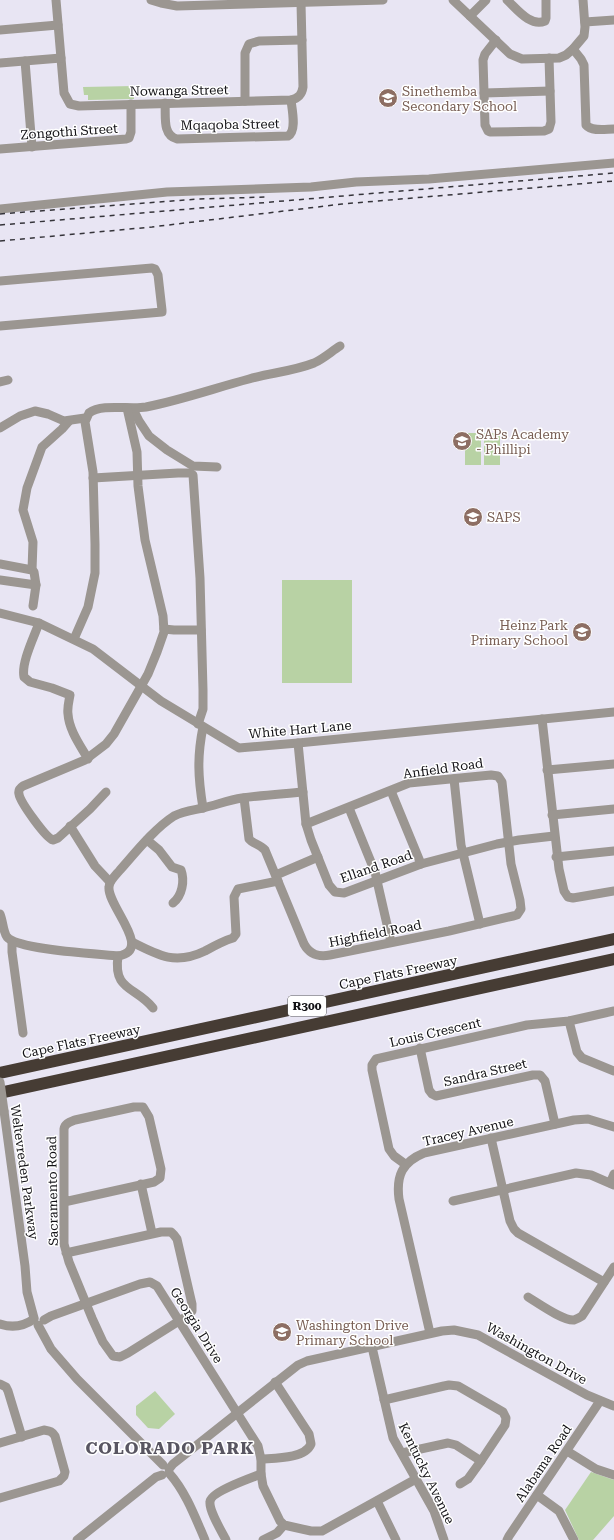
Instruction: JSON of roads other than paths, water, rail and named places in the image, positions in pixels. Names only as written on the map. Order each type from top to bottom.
[{"type":"highway","name":"Cape Flats Freeway","points":[[0,1073],[614,939]]},
{"type":"highway","name":"R300","points":[[0,1093],[614,959]]},
{"type":"street","name":"Nowanga Street","points":[[56,0],[64,93],[70,104],[78,106],[291,100]]},
{"type":"street","points":[[151,0],[177,6],[223,2],[301,3],[383,0]]},
{"type":"street","points":[[454,0],[510,54],[518,58],[563,57],[573,49],[584,36],[585,22],[583,0]]},
{"type":"street","points":[[470,16],[486,0]]},
{"type":"street","points":[[507,0],[530,21],[538,23],[546,18],[546,0]]},
{"type":"street","points":[[291,100],[299,96],[302,92],[301,3]]},
{"type":"street","points":[[585,22],[614,20]]},
{"type":"street","points":[[0,30],[58,25]]},
{"type":"street","points":[[245,101],[244,53],[249,44],[256,41],[302,40]]},
{"type":"street","points":[[496,40],[484,57],[485,125],[488,131],[544,131],[549,128],[551,122],[549,58]]},
{"type":"street","points":[[573,49],[584,65],[586,125],[588,128],[592,129],[614,129]]},
{"type":"street","points":[[0,63],[61,58]]},
{"type":"street","points":[[25,61],[32,147]]},
{"type":"street","points":[[484,93],[550,91]]},
{"type":"street","name":"Mqaqoba Street","points":[[165,103],[166,128],[170,136],[177,139],[288,136],[293,129],[291,100]]},
{"type":"street","name":"Zongothi Street","points":[[0,149],[129,138],[131,132],[132,104]]},
{"type":"street","points":[[0,209],[161,193],[311,187],[614,163]]},
{"type":"street","points":[[0,281],[152,268],[157,271],[158,275],[162,312],[0,326]]},
{"type":"street","points":[[74,639],[88,607],[95,573],[96,544],[92,462],[85,426],[85,418],[89,413],[94,410],[130,408],[166,402],[308,365],[316,362],[340,346]]},
{"type":"street","points":[[130,408],[154,441],[194,471],[200,578],[203,702],[198,760],[203,808]]},
{"type":"street","points":[[106,792],[90,809],[58,838],[53,840],[50,839],[21,799],[19,791],[23,786],[29,783],[88,758],[110,740],[155,659],[164,629],[163,616],[147,549],[137,475],[137,452],[130,408]]},
{"type":"street","points":[[0,428],[20,416],[35,411],[69,421],[85,418]]},
{"type":"street","points":[[33,606],[36,585],[35,574],[32,570],[32,542],[23,510],[27,488],[42,447],[69,421]]},
{"type":"street","points":[[93,478],[137,475],[191,474],[194,471],[217,467]]},
{"type":"street","points":[[0,564],[32,570]]},
{"type":"street","points":[[0,580],[36,585]]},
{"type":"street","name":"White Hart Lane","points":[[0,612],[39,623],[93,649],[161,701],[239,748],[614,712]]},
{"type":"street","points":[[39,623],[23,672],[24,677],[30,682],[70,695],[67,712],[69,721],[75,736],[88,758]]},
{"type":"street","points":[[164,629],[201,630]]},
{"type":"street","points":[[542,719],[556,857],[564,891],[568,896],[578,898],[614,891]]},
{"type":"street","name":"Elland Road","points":[[298,743],[306,824],[330,886],[336,892],[344,893],[421,864],[509,842],[554,836]]},
{"type":"street","points":[[547,770],[614,764]]},
{"type":"street","name":"Anfield Road","points":[[306,824],[410,783],[491,775],[501,778],[509,842]]},
{"type":"street","points":[[454,779],[463,854],[480,924]]},
{"type":"street","points":[[391,791],[421,864]]},
{"type":"street","points":[[0,914],[6,937],[12,942],[51,949],[118,956],[123,955],[129,951],[132,942],[130,933],[111,902],[108,887],[110,882],[147,840],[174,817],[182,813],[246,797],[303,792]]},
{"type":"street","name":"Highfield Road","points":[[246,797],[248,839],[265,850],[307,949],[314,954],[323,956],[449,931],[517,915],[521,909],[509,842]]},
{"type":"street","points":[[349,808],[378,880],[391,942]]},
{"type":"street","points":[[552,815],[614,809]]},
{"type":"street","points":[[70,826],[95,866],[110,882]]},
{"type":"street","points":[[147,840],[159,850],[172,866],[181,870],[181,892],[173,904]]},
{"type":"street","points":[[556,857],[614,851]]},
{"type":"street","points":[[132,942],[162,956],[173,959],[197,954],[233,938],[236,934],[234,897],[238,889],[277,878],[318,857]]},
{"type":"street","points":[[12,942],[12,952],[23,1033]]},
{"type":"street","points":[[118,956],[117,973],[121,981],[147,1000],[153,1008]]},
{"type":"street","name":"Louis Crescent","points":[[405,1164],[394,1156],[389,1149],[373,1076],[372,1065],[374,1061],[380,1057],[527,1024],[569,1021],[614,1011]]},
{"type":"street","points":[[569,1021],[577,1052],[582,1058],[614,1071]]},
{"type":"street","name":"Sandra Street","points":[[420,1048],[429,1090],[436,1096],[534,1074],[540,1075],[545,1081],[555,1124]]},
{"type":"street","name":"Weltevreden Parkway","points":[[0,1082],[25,1266],[27,1292],[51,1349],[77,1379],[182,1491],[205,1540]]},
{"type":"street","name":"Sacramento Road","points":[[141,1184],[158,1180],[161,1172],[149,1117],[143,1107],[134,1107],[66,1123],[64,1129],[63,1234],[66,1252],[70,1267],[103,1342],[110,1353],[116,1357],[124,1356],[179,1322]]},
{"type":"street","name":"Tracey Avenue","points":[[405,1164],[424,1153],[582,1119],[588,1119],[614,1128]]},
{"type":"street","points":[[491,1138],[514,1229],[547,1250],[604,1282]]},
{"type":"street","points":[[405,1164],[398,1182],[399,1199],[430,1333]]},
{"type":"street","points":[[453,1201],[580,1173],[591,1175],[612,1184],[614,1174]]},
{"type":"street","points":[[64,1202],[141,1184],[152,1233]]},
{"type":"street","points":[[66,1252],[152,1233],[171,1232],[176,1239],[192,1307],[190,1313],[179,1322]]},
{"type":"street","points":[[528,1297],[570,1320],[574,1320],[582,1316],[614,1267]]},
{"type":"street","name":"Georgia Drive","points":[[0,1324],[10,1327],[39,1320],[140,1284],[150,1282],[157,1286],[258,1446],[261,1459],[261,1474],[265,1490],[280,1521],[284,1524]]},
{"type":"street","name":"Washington Drive","points":[[77,1540],[291,1369],[307,1361],[430,1333],[454,1330],[478,1335],[600,1401],[614,1406]]},
{"type":"street","name":"Kentucky Avenue","points":[[372,1347],[392,1433],[434,1511],[444,1540]]},
{"type":"street","points":[[261,1459],[298,1454],[307,1450],[311,1444],[309,1434],[275,1382]]},
{"type":"street","points":[[0,1384],[6,1387],[8,1391],[22,1437]]},
{"type":"street","points":[[384,1400],[454,1385],[503,1412],[506,1418],[505,1425],[468,1479],[460,1484]]},
{"type":"street","name":"Alabama Road","points":[[507,1540],[600,1401]]},
{"type":"street","points":[[0,1443],[44,1430],[53,1432],[65,1472],[64,1476],[59,1481],[0,1498]]},
{"type":"street","points":[[402,1454],[448,1443],[456,1445],[481,1461]]},
{"type":"street","points":[[567,1451],[596,1469],[614,1475]]},
{"type":"street","points":[[226,1540],[210,1507],[210,1500],[222,1491],[261,1474]]},
{"type":"street","points":[[263,1540],[277,1533],[284,1524],[309,1535],[322,1530],[416,1479]]},
{"type":"street","points":[[537,1495],[559,1511],[574,1540]]},
{"type":"street","points":[[376,1502],[396,1540]]},
{"type":"railway","points":[[0,225],[614,173]]},
{"type":"railway","points":[[0,241],[152,227],[342,204],[614,181]]},
{"type":"railway","points":[[0,214],[198,199],[267,197]]},
{"type":"place","name":"Sinethemba Secondary School","points":[[388,98]]},
{"type":"place","name":"SAPs Academy - Phillipi","points":[[462,441]]},
{"type":"place","name":"SAPS","points":[[473,517]]},
{"type":"place","name":"Heinz Park Primary School","points":[[582,632]]},
{"type":"place","name":"Washington Drive Primary School","points":[[282,1332]]},
{"type":"district","name":"COLORADO PARK","points":[[170,1448]]}]
